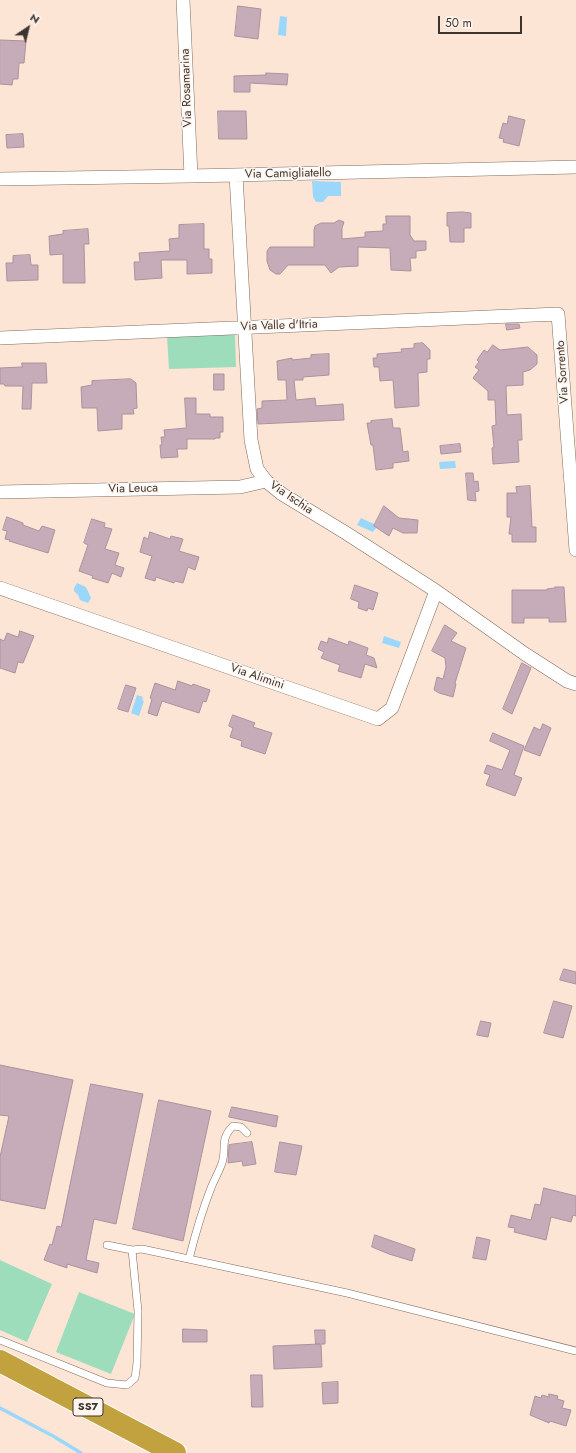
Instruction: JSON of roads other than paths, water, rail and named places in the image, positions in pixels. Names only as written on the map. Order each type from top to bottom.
[{"type":"highway","name":"SS7","points":[[0,1361],[175,1453]]},
{"type":"highway","name":"SS7","points":[[0,1376],[148,1453]]},
{"type":"street","name":"Via Rosamarina","points":[[183,0],[191,176]]},
{"type":"street","name":"Via Camigliatello","points":[[0,179],[576,167]]},
{"type":"street","name":"Via Ischia","points":[[236,175],[251,440],[257,469],[266,481],[282,494],[346,532],[436,591],[525,654],[567,681],[576,684]]},
{"type":"street","name":"Via Valle d'Itria","points":[[0,338],[558,314]]},
{"type":"street","name":"Via Sorrento","points":[[558,314],[576,550]]},
{"type":"street","name":"Via Leuca","points":[[0,492],[240,487],[266,481]]},
{"type":"street","name":"Via Alimini","points":[[0,588],[378,719],[392,708],[436,591]]},
{"type":"lane","points":[[189,1259],[196,1231],[208,1195],[222,1162],[223,1145],[227,1132],[233,1126],[241,1127],[247,1133]]},
{"type":"lane","points":[[107,1245],[132,1250],[142,1249],[347,1293],[576,1351]]},
{"type":"lane","points":[[0,1340],[107,1383],[127,1385],[135,1378],[137,1363],[138,1311],[132,1250]]},
{"type":"water","points":[[280,16],[287,17],[286,36],[278,35]]},
{"type":"water","points":[[312,181],[341,182],[341,196],[328,196],[323,202],[316,202],[313,197]]},
{"type":"water","points":[[455,461],[456,468],[440,469],[439,462]]},
{"type":"water","points":[[361,518],[374,524],[376,528],[373,532],[357,525]]},
{"type":"water","points":[[77,583],[86,587],[91,598],[88,603],[80,600],[74,591]]},
{"type":"water","points":[[384,636],[401,642],[399,648],[382,643]]},
{"type":"water","points":[[137,695],[143,697],[142,700],[144,701],[139,716],[131,713]]},
{"type":"waterway","points":[[0,1408],[53,1436],[81,1453]]}]
